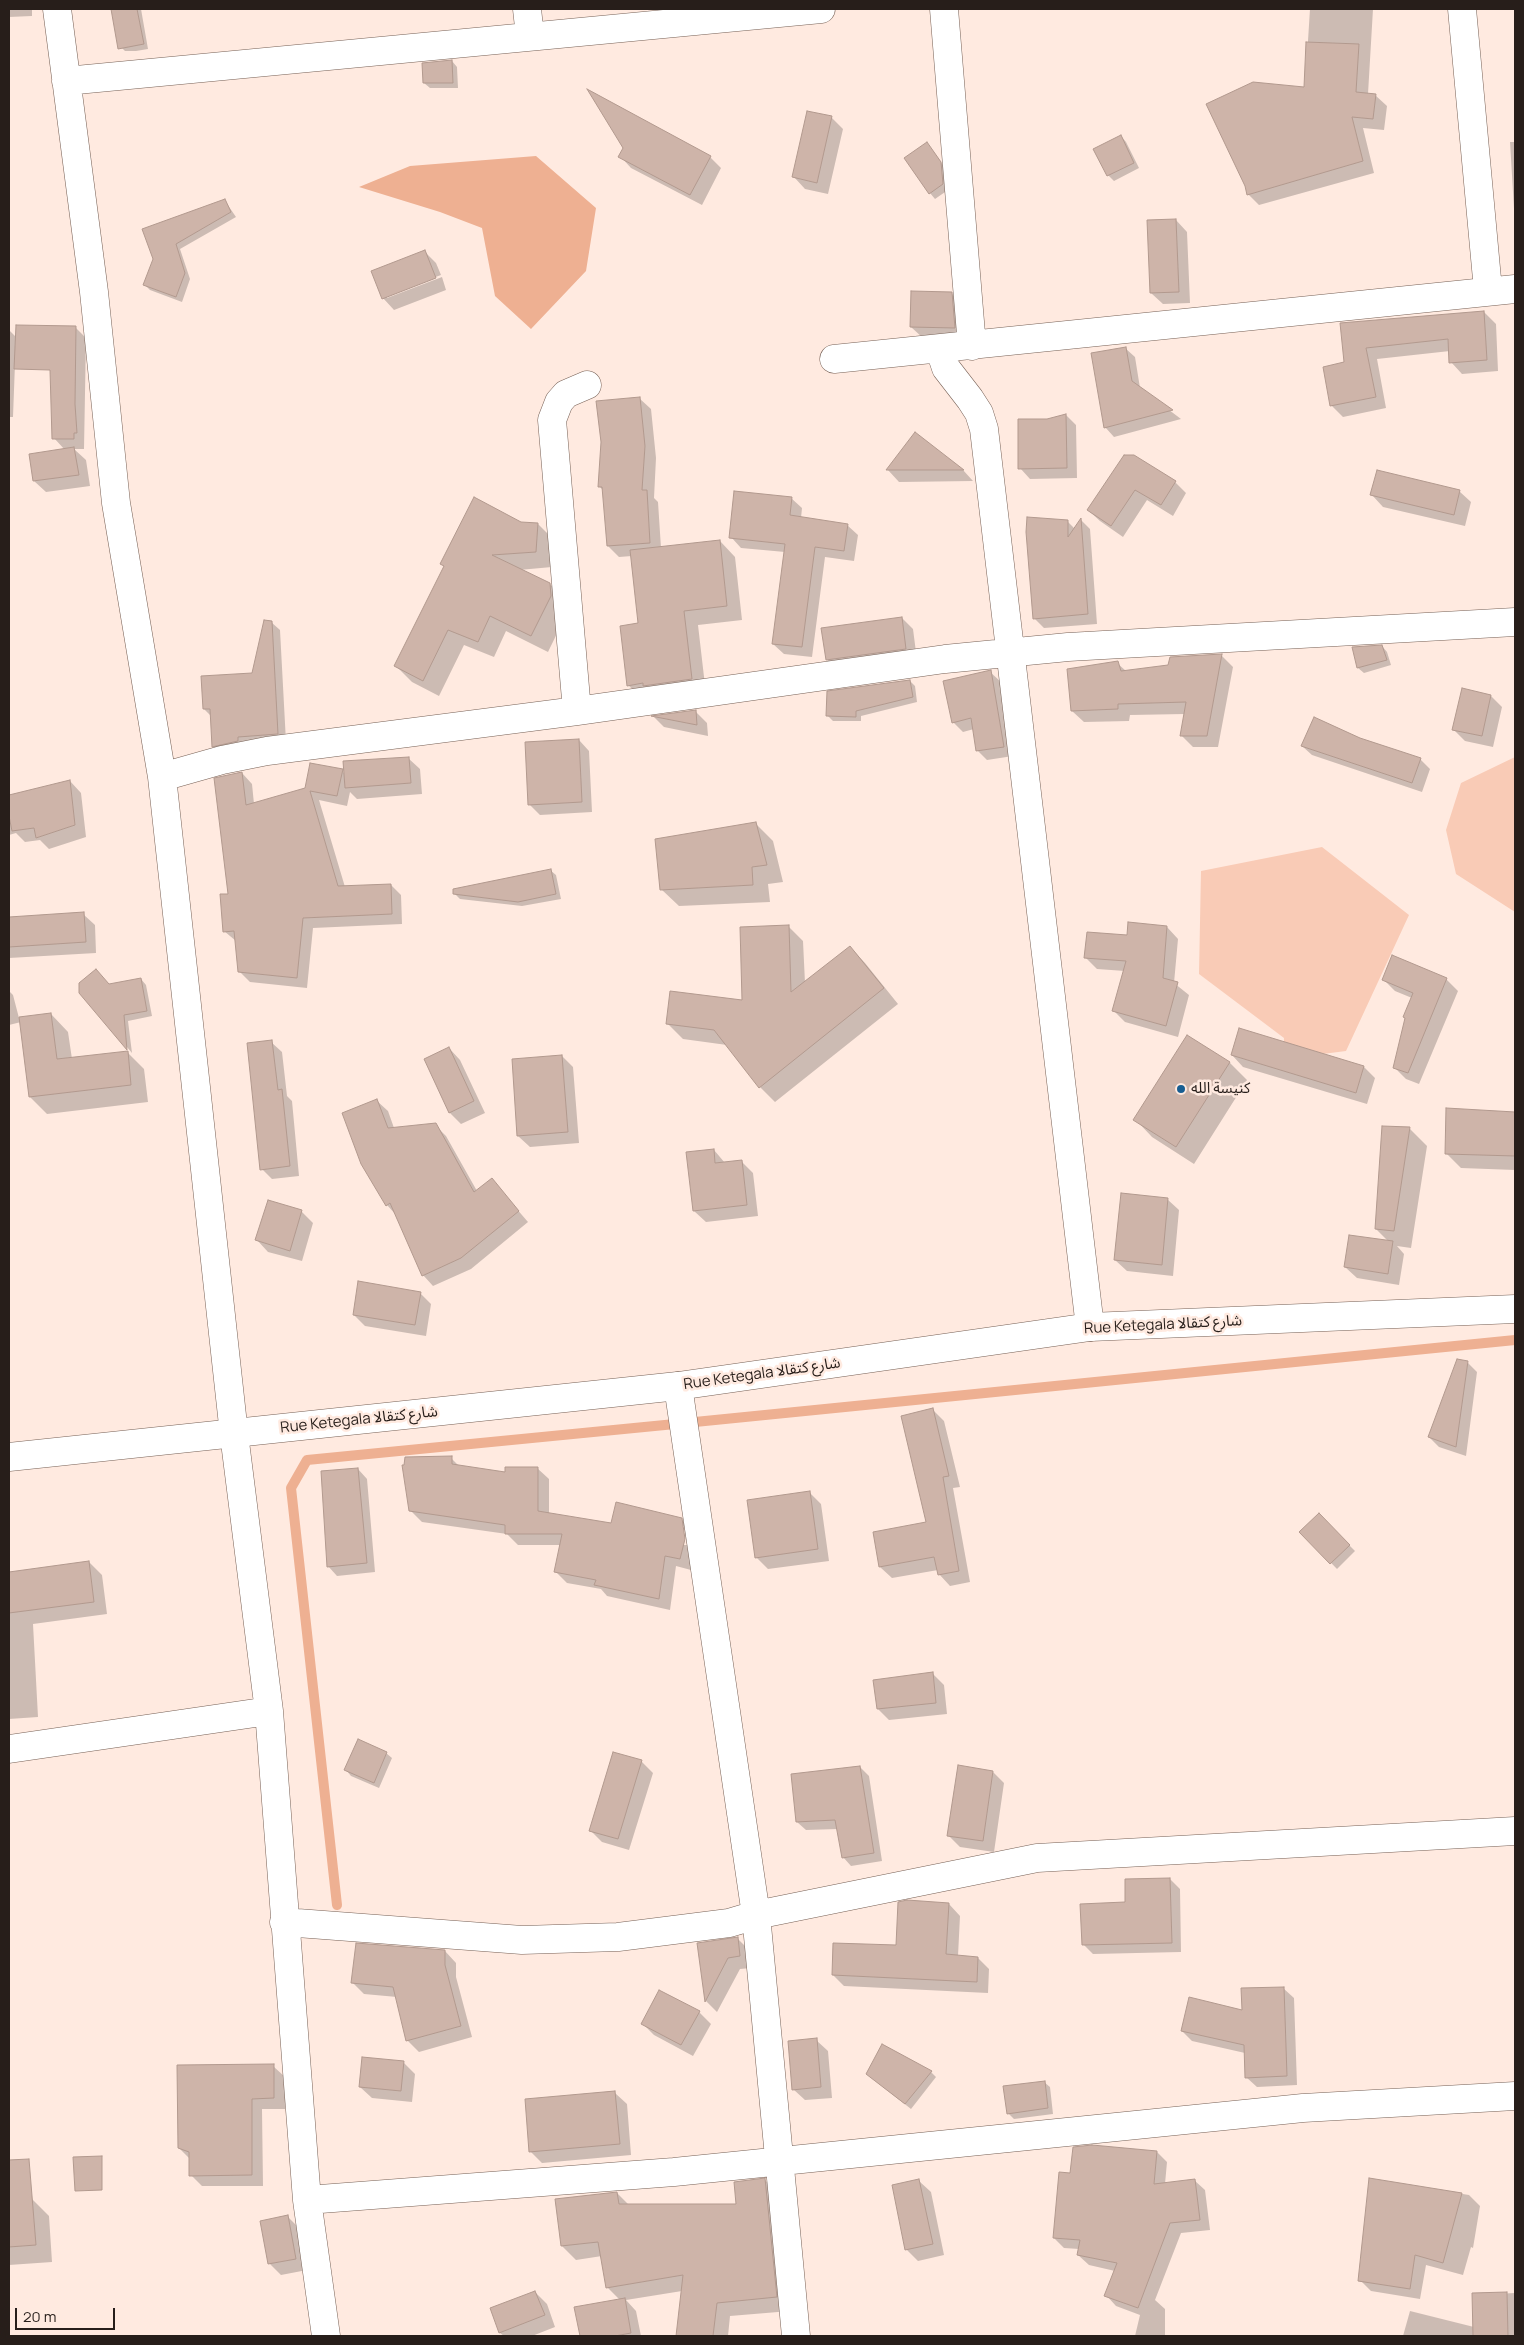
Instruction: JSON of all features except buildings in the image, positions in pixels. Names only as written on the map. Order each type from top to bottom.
[{"type":"street","points":[[57,9],[94,292],[116,503],[162,777],[234,1434],[269,1711],[307,2200],[326,2336]]},
{"type":"street","points":[[527,9],[530,36]]},
{"type":"street","points":[[66,81],[821,9]]},
{"type":"street","points":[[944,9],[972,346]]},
{"type":"street","points":[[1462,9],[1488,290]]},
{"type":"street","points":[[834,359],[940,350],[1488,290],[1515,289]]},
{"type":"street","points":[[940,350],[946,368],[970,398],[979,413],[984,429],[1090,1327]]},
{"type":"street","points":[[577,711],[552,420],[559,402],[566,394],[587,385]]},
{"type":"street","points":[[162,777],[222,760],[268,751],[577,711],[945,659],[1010,652],[1515,622]]},
{"type":"street","name":"Rue Ketegala شارع كتقالا","points":[[9,1457],[678,1386],[1090,1327],[1515,1309]]},
{"type":"street","points":[[678,1386],[756,1915],[796,2336]]},
{"type":"street","points":[[9,1749],[269,1711]]},
{"type":"street","points":[[284,1922],[522,1940],[618,1937],[730,1923],[756,1915],[1037,1858],[1515,1831]]},
{"type":"street","points":[[307,2200],[674,2172],[1293,2109],[1515,2096]]},
{"type":"shaded area","points":[[536,156],[596,208],[586,271],[531,329],[495,296],[482,228],[440,212],[359,187],[410,166]]},
{"type":"shaded area","points":[[1515,757],[1515,912],[1456,874],[1446,830],[1461,783]]},
{"type":"shaded area","points":[[1322,847],[1409,915],[1346,1051],[1283,1059],[1284,1038],[1199,974],[1201,871]]},
{"type":"waterway","points":[[695,1422],[1515,1340]]},
{"type":"waterway","points":[[337,1905],[291,1488],[307,1460],[675,1424]]},
{"type":"place","name":"كنيسة الله","points":[[1181,1089]]}]
